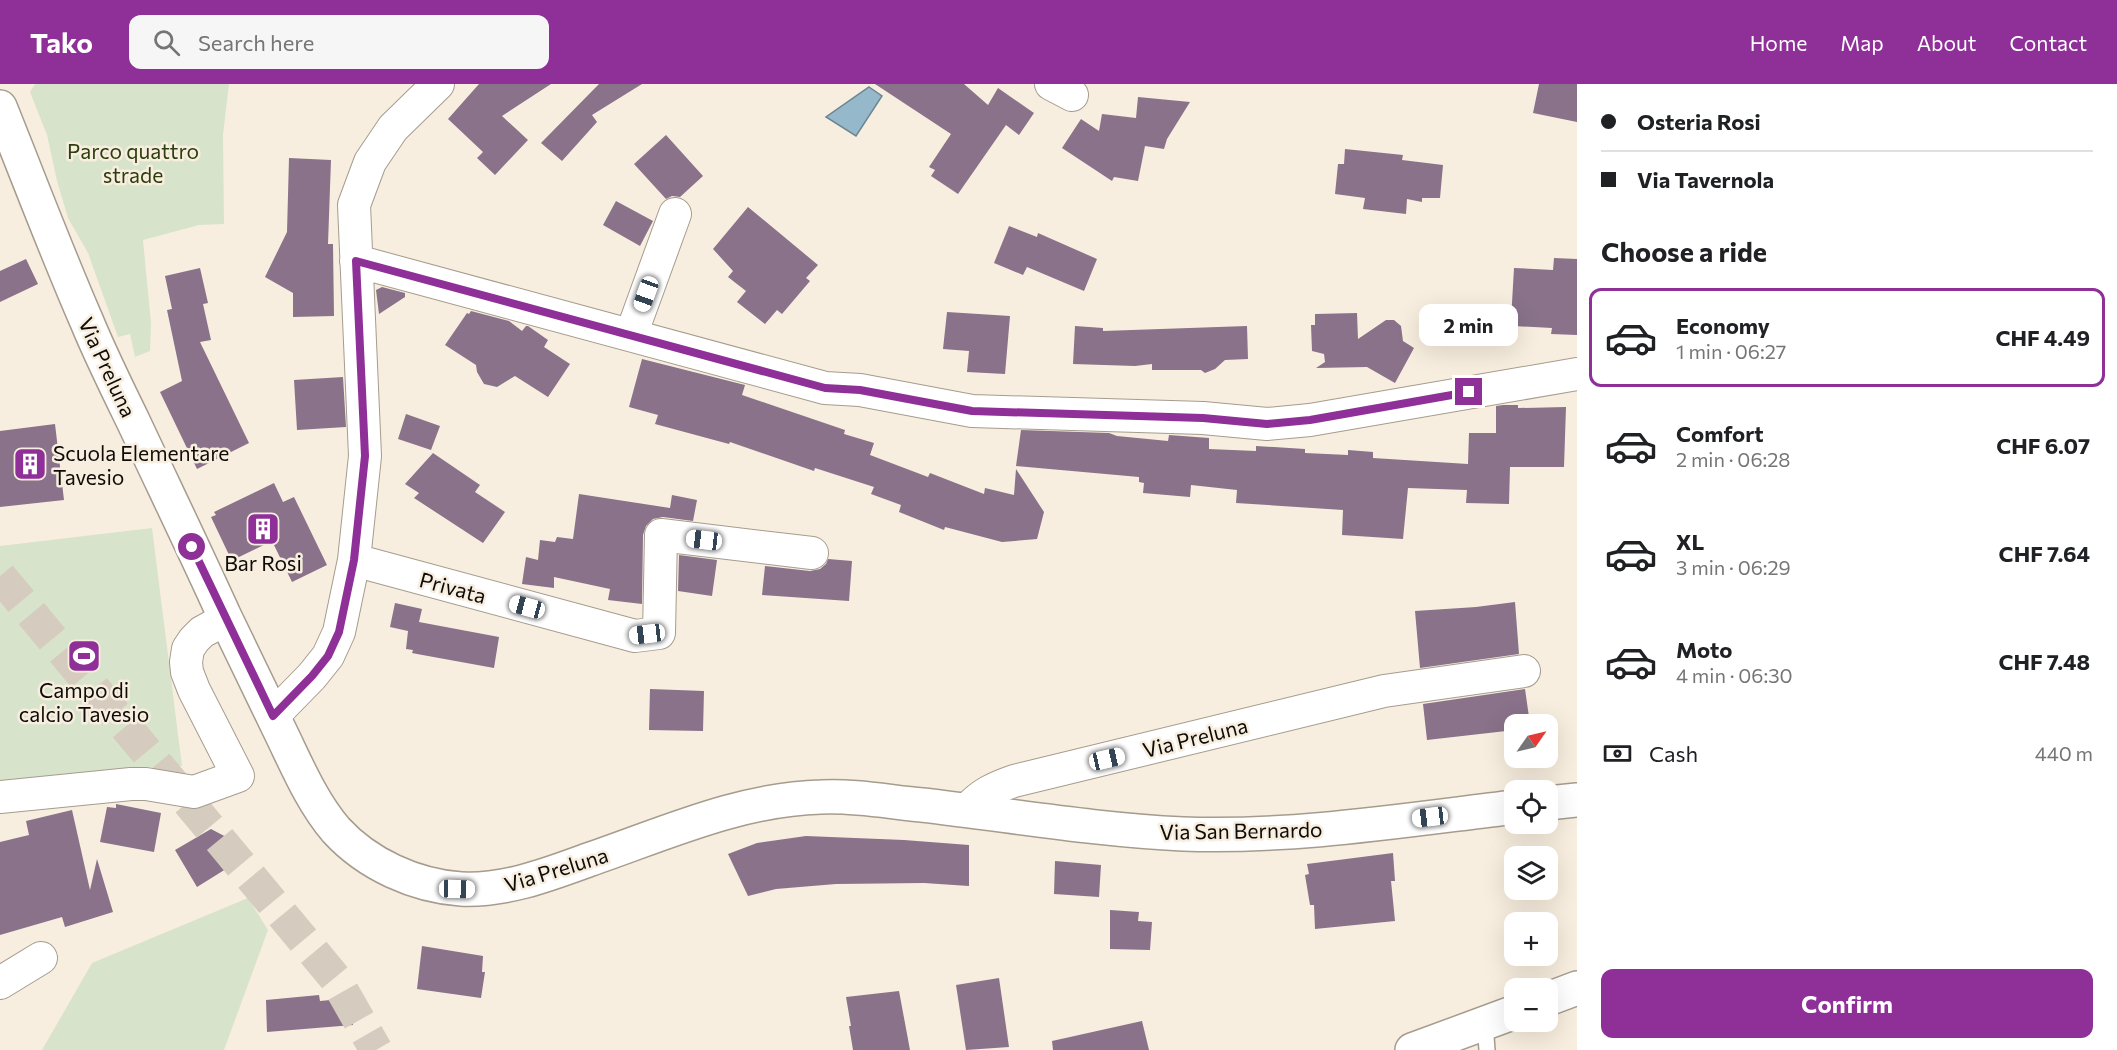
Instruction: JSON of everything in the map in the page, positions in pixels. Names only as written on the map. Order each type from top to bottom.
[{"type":"street","points":[[273,716],[328,656],[339,632],[354,560],[365,456],[354,206],[370,162],[393,128],[438,84]]},
{"type":"street","name":"Via Preluna","points":[[0,107],[88,326],[305,782],[336,830],[358,850],[380,864],[410,878],[437,886],[483,889],[503,887],[579,864],[724,813],[761,803],[793,798],[830,796],[967,810],[979,796],[992,788],[1014,781],[1384,691],[1524,671]]},
{"type":"street","points":[[631,334],[675,214]]},
{"type":"street","points":[[356,261],[825,388],[860,390],[972,411],[1203,418],[1267,424],[1310,420],[1577,374]]},
{"type":"street","name":"Privata","points":[[354,560],[635,636],[659,633],[661,535],[812,553]]},
{"type":"street","points":[[0,797],[131,784],[146,784],[194,792],[238,776],[194,690],[186,662],[188,649],[194,640],[202,632],[226,619]]},
{"type":"street","points":[[1558,802],[1577,800]]},
{"type":"street","name":"Via San Bernardo","points":[[967,810],[1115,829],[1183,834],[1236,834],[1353,826],[1504,808]]},
{"type":"street","points":[[0,983],[41,958]]},
{"type":"street","points":[[1558,995],[1577,988]]},
{"type":"street","points":[[1412,1050],[1486,1036],[1504,1021]]},
{"type":"green space","name":"Parco quattro strade","points":[[35,84],[229,84],[223,135],[224,224],[199,225],[143,240],[151,323],[150,351],[135,357],[130,334],[118,337],[88,253],[68,218],[47,135],[30,92]]},
{"type":"green space","name":"Campo di calcio Tavesio","points":[[152,528],[182,766],[121,768],[0,782],[0,546]]},
{"type":"green space","points":[[248,898],[268,930],[224,1050],[42,1050],[92,963]]},
{"type":"water","points":[[869,87],[882,96],[856,136],[826,117]]},
{"type":"building","points":[[479,84],[551,84],[502,116],[528,140],[495,175],[477,158],[483,152],[448,119]]},
{"type":"building","points":[[599,84],[642,84],[592,115],[597,122],[562,161],[541,143]]},
{"type":"building","points":[[875,84],[964,84],[988,105],[998,88],[1034,113],[1019,135],[1006,125],[958,194],[931,176],[935,170],[929,167],[951,134]]},
{"type":"building","points":[[1539,84],[1577,84],[1577,122],[1533,113]]},
{"type":"building","points":[[1138,97],[1190,102],[1167,139],[1164,149],[1145,146],[1138,181],[1114,177],[1112,181],[1062,148],[1081,119],[1099,131],[1102,114],[1136,118]]},
{"type":"building","points":[[666,135],[703,176],[680,197],[672,196],[666,199],[634,164]]},
{"type":"building","points":[[1345,149],[1403,155],[1402,160],[1443,165],[1440,198],[1422,198],[1422,202],[1407,199],[1406,214],[1363,209],[1365,198],[1335,194],[1338,164],[1344,164]]},
{"type":"building","points":[[289,158],[331,160],[328,244],[333,244],[334,316],[293,317],[293,293],[265,277],[287,232]]},
{"type":"building","points":[[616,201],[653,221],[640,246],[603,225]]},
{"type":"building","points":[[748,207],[818,265],[806,278],[810,281],[782,314],[777,310],[765,324],[737,302],[746,291],[728,277],[733,271],[713,249]]},
{"type":"building","points":[[1009,226],[1037,237],[1038,233],[1097,259],[1084,291],[1027,267],[1023,275],[994,263]]},
{"type":"building","points":[[1554,258],[1577,259],[1577,335],[1551,334],[1552,328],[1514,326],[1514,320],[1511,320],[1514,268],[1553,270]]},
{"type":"building","points":[[26,259],[38,284],[0,302],[0,271]]},
{"type":"building","points":[[200,268],[208,303],[203,304],[211,340],[200,342],[249,443],[197,469],[160,392],[182,381],[167,310],[172,309],[165,276]]},
{"type":"building","points":[[382,287],[405,293],[405,297],[379,314],[376,290]]},
{"type":"building","points":[[471,311],[509,321],[522,331],[528,326],[548,340],[544,347],[570,364],[548,397],[515,376],[497,387],[484,384],[476,365],[445,345],[467,313]]},
{"type":"building","points":[[947,312],[1010,316],[1005,374],[967,372],[969,351],[943,349]]},
{"type":"building","points":[[1357,313],[1358,339],[1386,320],[1394,320],[1401,326],[1403,341],[1414,348],[1395,383],[1367,367],[1316,368],[1325,362],[1324,354],[1312,351],[1311,325],[1315,325],[1315,314]]},
{"type":"building","points":[[1075,326],[1103,328],[1103,331],[1247,326],[1248,359],[1225,360],[1215,369],[1205,373],[1201,370],[1152,370],[1152,364],[1135,366],[1073,364]]},
{"type":"building","points":[[642,359],[745,385],[742,395],[845,430],[844,434],[874,443],[870,455],[928,477],[930,473],[984,494],[985,488],[1014,495],[1016,469],[1044,512],[1037,539],[1002,542],[945,527],[944,530],[899,512],[901,505],[871,494],[874,487],[815,468],[814,471],[730,442],[729,444],[655,424],[658,415],[629,407]]},
{"type":"building","points":[[343,377],[346,427],[297,430],[294,380]]},
{"type":"building","points":[[1518,405],[1518,408],[1566,407],[1564,467],[1510,467],[1509,504],[1466,503],[1467,490],[1408,488],[1403,539],[1342,535],[1343,510],[1236,503],[1237,490],[1191,485],[1190,497],[1143,493],[1144,483],[1139,482],[1139,477],[1016,466],[1021,430],[1109,433],[1117,436],[1168,441],[1169,435],[1209,438],[1209,449],[1256,451],[1256,446],[1305,449],[1305,453],[1348,455],[1348,450],[1373,452],[1373,458],[1468,464],[1469,433],[1496,433],[1496,406]]},
{"type":"building","points":[[406,414],[440,426],[431,450],[398,439]]},
{"type":"building","name":"Scuola Elementare Tavesio","points":[[55,424],[64,500],[0,507],[0,431]]},
{"type":"building","points":[[433,453],[480,485],[475,492],[505,512],[483,543],[414,498],[419,493],[405,484]]},
{"type":"building","name":"Bar Rosi","points":[[274,483],[283,502],[294,497],[327,565],[292,582],[272,541],[237,558],[235,554],[230,557],[211,517],[216,515],[214,512]]},
{"type":"building","points":[[579,494],[670,508],[672,495],[697,500],[693,521],[663,517],[653,519],[646,526],[643,535],[642,604],[608,600],[610,589],[554,577],[554,588],[522,584],[526,557],[538,560],[540,540],[555,542],[557,537],[573,539]]},
{"type":"building","points":[[679,555],[717,560],[712,596],[678,591]]},
{"type":"building","points":[[828,559],[852,561],[849,601],[762,595],[765,566],[810,571],[820,569]]},
{"type":"building","points":[[1515,602],[1519,654],[1420,668],[1415,611]]},
{"type":"building","points":[[395,603],[422,609],[419,622],[499,637],[494,668],[412,653],[413,650],[406,649],[408,631],[390,627]]},
{"type":"building","points":[[650,689],[704,691],[703,731],[649,730]]},
{"type":"building","points":[[1525,689],[1529,714],[1504,714],[1504,731],[1427,740],[1423,704]]},
{"type":"building","points":[[116,804],[161,813],[154,852],[100,842],[107,807],[116,808]]},
{"type":"building","points":[[72,810],[90,890],[97,859],[113,912],[65,927],[62,917],[0,935],[0,842],[29,835],[26,821]]},
{"type":"building","points":[[211,829],[230,839],[242,859],[197,887],[175,850]]},
{"type":"building","points":[[806,836],[969,845],[969,886],[924,883],[836,884],[776,889],[748,896],[728,854],[757,843]]},
{"type":"building","points":[[1393,853],[1395,881],[1391,881],[1395,921],[1315,929],[1314,905],[1310,905],[1305,875],[1309,874],[1307,864]]},
{"type":"building","points":[[1055,861],[1101,865],[1099,897],[1054,894]]},
{"type":"building","points":[[1110,910],[1139,912],[1138,921],[1152,922],[1150,950],[1110,949]]},
{"type":"building","points":[[422,946],[483,956],[482,972],[485,972],[481,998],[417,989]]},
{"type":"building","points":[[999,978],[1009,1047],[966,1050],[956,985]]},
{"type":"building","points":[[899,991],[910,1050],[853,1050],[846,997]]},
{"type":"building","points":[[319,995],[320,1001],[351,998],[353,1025],[267,1032],[266,1000]]},
{"type":"building","points":[[1142,1021],[1149,1050],[1053,1050],[1052,1041]]},
{"type":"tunnel","points":[[0,576],[335,978],[376,1050]]},
{"type":"place","name":"Scuola Elementare Tavesio","points":[[30,464]]},
{"type":"place","name":"Bar Rosi","points":[[263,529]]},
{"type":"place","name":"Campo di calcio Tavesio","points":[[84,656]]},
{"type":"route","points":[[192,547],[273,716],[328,656],[339,632],[354,560],[365,456],[356,261],[825,388],[860,390],[972,411],[1203,418],[1267,424],[1310,420],[1469,392]]}]
